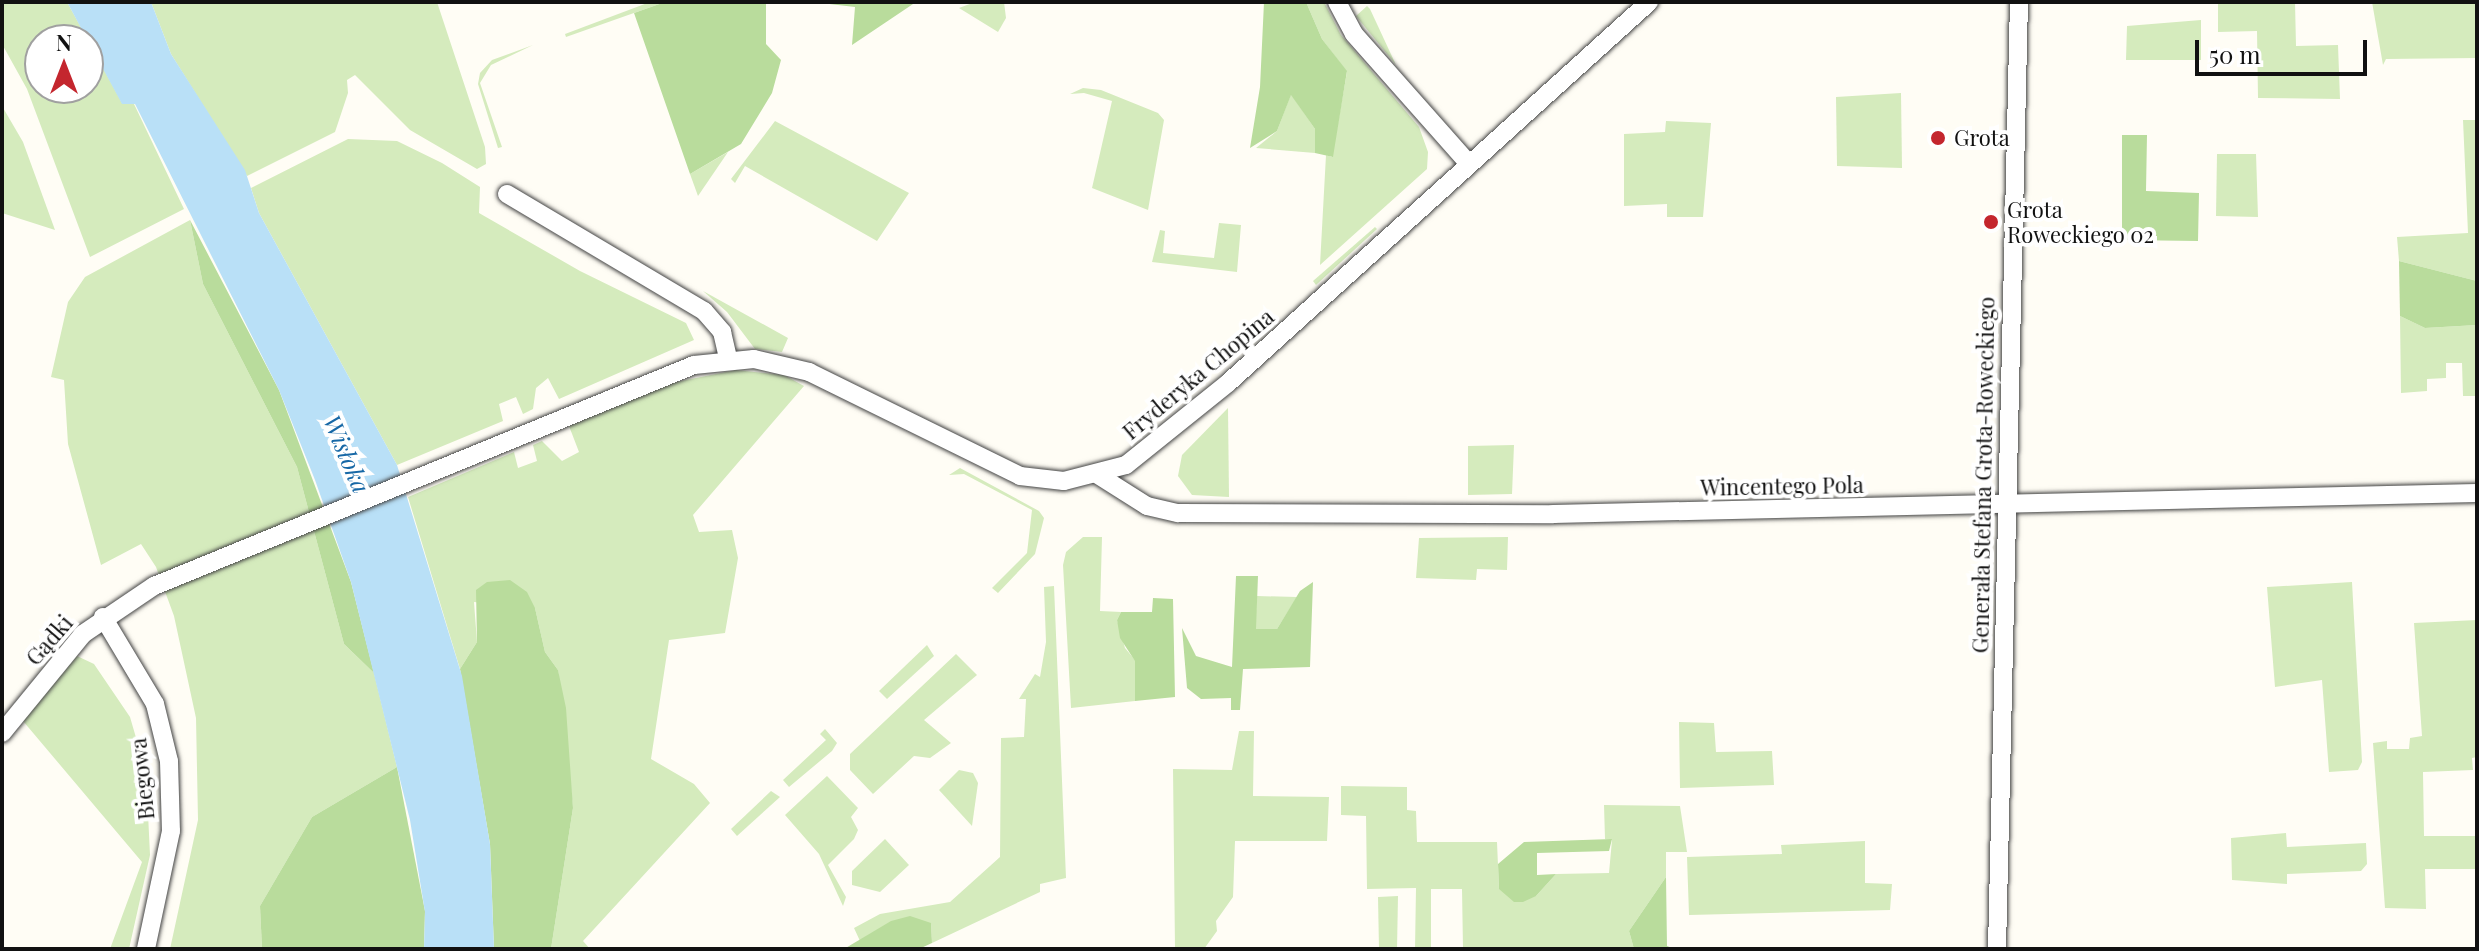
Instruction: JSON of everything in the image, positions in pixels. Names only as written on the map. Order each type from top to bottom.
[{"type":"street","points":[[1337,2],[1363,45],[1468,163]]},
{"type":"street","name":"Fryderyka Chopina","points":[[728,359],[809,372],[1010,473],[1047,481],[1098,475],[1134,460],[1187,420],[1649,2]]},
{"type":"street","name":"Generała Stefana Grota-Roweckiego","points":[[1997,949],[2019,2]]},
{"type":"street","points":[[507,194],[694,304],[718,326],[728,359]]},
{"type":"street","name":"Gądki","points":[[2,733],[103,617],[160,583],[681,369],[728,359]]},
{"type":"street","name":"Wincentego Pola","points":[[1098,475],[1147,506],[1178,513],[1553,514],[2477,493]]},
{"type":"street","name":"Biegowa","points":[[103,617],[155,704],[169,761],[171,831],[146,949]]},
{"type":"green space","points":[[2,2],[67,2],[79,24],[24,24],[24,84],[2,44]]},
{"type":"green space","points":[[151,2],[437,2],[485,147],[486,164],[477,169],[410,130],[355,75],[347,80],[348,93],[335,132],[247,176],[171,54]]},
{"type":"green space","points":[[650,2],[665,2],[566,37],[565,34]]},
{"type":"green space","points":[[665,2],[766,2],[766,44],[781,60],[772,93],[741,144],[690,174],[634,13]]},
{"type":"green space","points":[[812,2],[916,2],[852,45],[855,7]]},
{"type":"green space","points":[[975,2],[1004,2],[1006,18],[998,32],[959,8]]},
{"type":"green space","points":[[1264,2],[1306,2],[1322,39],[1347,71],[1333,157],[1315,153],[1315,129],[1291,95],[1277,131],[1250,148],[1260,87]]},
{"type":"green space","points":[[1306,2],[1324,2],[1341,35],[1419,127],[1428,152],[1427,169],[1320,265],[1326,155],[1332,157],[1347,72],[1322,39]]},
{"type":"green space","points":[[2218,2],[2295,2],[2296,46],[2338,45],[2340,99],[2258,98],[2257,31],[2218,32]]},
{"type":"green space","points":[[2372,2],[2477,2],[2477,58],[2386,59],[2383,65]]},
{"type":"green space","points":[[1367,6],[1370,9],[1396,65],[1356,16]]},
{"type":"green space","points":[[2201,20],[2201,60],[2126,60],[2127,26]]},
{"type":"green space","points":[[533,45],[491,65],[480,83],[502,147],[498,148],[478,84],[480,73],[492,60]]},
{"type":"green space","points":[[104,70],[122,103],[134,104],[184,209],[90,257],[33,104],[104,104]]},
{"type":"green space","points":[[1083,88],[1101,90],[1158,113],[1164,120],[1148,210],[1092,188],[1112,101],[1084,93],[1070,94]]},
{"type":"green space","points":[[1901,93],[1902,168],[1837,166],[1836,97]]},
{"type":"green space","points":[[1291,94],[1315,129],[1315,153],[1256,148],[1277,131]]},
{"type":"green space","points":[[2,106],[23,142],[55,230],[2,213]]},
{"type":"green space","points":[[2463,120],[2477,120],[2477,281],[2399,261],[2397,237],[2468,233]]},
{"type":"green space","points":[[775,121],[909,193],[877,241],[745,166],[735,183],[731,179]]},
{"type":"green space","points":[[1666,121],[1711,123],[1703,217],[1667,217],[1667,204],[1624,206],[1624,134],[1665,132]]},
{"type":"green space","points":[[2122,135],[2147,135],[2146,191],[2199,193],[2198,241],[2122,240]]},
{"type":"green space","points":[[348,139],[397,141],[442,163],[480,187],[479,213],[580,271],[686,323],[694,340],[559,399],[548,378],[536,388],[533,409],[523,414],[516,397],[499,404],[503,421],[397,465],[259,213],[251,188]]},
{"type":"green space","points":[[728,152],[698,196],[690,174]]},
{"type":"green space","points":[[2217,154],[2256,154],[2258,217],[2216,216]]},
{"type":"green space","points":[[190,220],[203,284],[297,467],[344,644],[374,673],[397,767],[312,817],[260,906],[262,949],[170,949],[198,820],[196,718],[174,616],[156,567],[141,544],[101,565],[68,444],[64,380],[51,377],[68,302],[85,277]]},
{"type":"green space","points":[[190,220],[279,390],[351,582],[374,673],[344,644],[297,467],[203,284]]},
{"type":"green space","points":[[1219,223],[1241,225],[1237,272],[1152,262],[1160,230],[1165,231],[1163,253],[1214,258]]},
{"type":"green space","points":[[1375,227],[1377,229],[1316,285],[1313,281]]},
{"type":"green space","points":[[2399,261],[2477,281],[2477,325],[2425,328],[2400,316]]},
{"type":"green space","points":[[703,291],[788,338],[782,352],[755,349],[727,312]]},
{"type":"green space","points":[[2400,316],[2425,328],[2477,325],[2477,396],[2463,396],[2462,363],[2446,363],[2446,378],[2427,379],[2427,391],[2401,393]]},
{"type":"green space","points":[[736,370],[784,375],[804,386],[693,515],[699,532],[732,530],[738,558],[725,633],[669,640],[651,759],[694,784],[710,803],[583,941],[590,949],[551,949],[573,808],[558,670],[545,652],[535,608],[474,602],[477,642],[460,669],[408,497],[514,452],[518,468],[537,461],[533,445],[542,441],[562,461],[579,452],[569,426],[671,383]]},
{"type":"green space","points":[[1228,408],[1229,497],[1192,495],[1178,476],[1182,455]]},
{"type":"green space","points":[[1514,445],[1512,494],[1468,495],[1468,446]]},
{"type":"green space","points":[[960,468],[1039,511],[1044,518],[1035,554],[998,593],[992,588],[1027,553],[1032,510],[964,474],[949,475]]},
{"type":"green space","points":[[1083,537],[1102,537],[1100,611],[1121,612],[1117,620],[1125,648],[1135,660],[1135,701],[1071,708],[1063,565],[1066,552]]},
{"type":"green space","points":[[1508,537],[1507,570],[1477,569],[1476,580],[1416,578],[1419,538]]},
{"type":"green space","points":[[1236,576],[1258,576],[1256,629],[1277,629],[1300,591],[1313,582],[1310,667],[1243,669],[1240,710],[1231,710],[1231,698],[1201,699],[1187,688],[1182,628],[1196,656],[1232,667]]},
{"type":"green space","points":[[510,580],[527,592],[535,608],[545,652],[558,670],[566,708],[573,808],[551,949],[494,949],[490,844],[460,669],[477,642],[476,590],[487,582]]},
{"type":"green space","points":[[2352,582],[2362,762],[2358,770],[2329,772],[2322,680],[2275,687],[2267,587]]},
{"type":"green space","points":[[1054,586],[1066,878],[1040,884],[1040,892],[932,943],[931,923],[870,934],[860,941],[854,928],[880,914],[950,902],[1000,857],[1001,738],[1024,737],[1026,699],[1019,699],[1035,674],[1040,677],[1046,642],[1044,587]]},
{"type":"green space","points":[[1257,596],[1297,597],[1277,629],[1255,629]]},
{"type":"green space","points":[[1153,598],[1173,599],[1175,697],[1135,701],[1135,661],[1120,638],[1117,620],[1121,612],[1152,612]]},
{"type":"green space","points":[[2477,620],[2477,757],[2472,758],[2473,770],[2423,772],[2424,836],[2477,836],[2477,869],[2425,869],[2426,909],[2385,908],[2373,743],[2387,741],[2387,749],[2409,749],[2410,738],[2422,736],[2414,623]]},
{"type":"green space","points":[[927,645],[934,656],[887,699],[879,691]]},
{"type":"green space","points":[[956,654],[977,675],[924,720],[951,743],[930,758],[914,756],[873,794],[850,770],[850,754]]},
{"type":"green space","points":[[77,656],[94,664],[130,717],[146,772],[150,855],[129,949],[110,949],[142,862],[23,721]]},
{"type":"green space","points":[[1679,722],[1714,723],[1716,752],[1772,751],[1774,785],[1680,788]]},
{"type":"green space","points":[[825,729],[837,743],[832,751],[789,787],[783,780],[826,740],[820,734]]},
{"type":"green space","points":[[1239,731],[1254,731],[1253,796],[1329,797],[1327,841],[1235,841],[1233,897],[1216,921],[1217,931],[1204,949],[1175,949],[1173,769],[1232,770]]},
{"type":"green space","points":[[397,767],[425,911],[424,949],[262,949],[260,906],[312,817]]},
{"type":"green space","points":[[959,770],[973,773],[978,783],[972,826],[939,790]]},
{"type":"green space","points":[[827,776],[858,808],[851,817],[858,830],[854,839],[828,865],[846,897],[843,906],[819,854],[785,815]]},
{"type":"green space","points":[[1341,786],[1407,787],[1407,810],[1416,811],[1417,842],[1497,842],[1499,889],[1536,896],[1556,874],[1609,873],[1612,840],[1605,839],[1604,805],[1680,806],[1687,852],[1666,852],[1666,877],[1629,931],[1634,949],[1463,949],[1462,889],[1431,889],[1431,949],[1415,949],[1416,888],[1367,889],[1366,816],[1341,815]]},
{"type":"green space","points":[[771,791],[780,797],[737,836],[731,829]]},
{"type":"green space","points":[[2286,833],[2287,847],[2366,843],[2367,864],[2361,871],[2287,874],[2287,884],[2232,880],[2231,838]]},
{"type":"green space","points":[[885,839],[909,865],[880,892],[852,885],[852,871]]},
{"type":"green space","points":[[1612,839],[1609,851],[1537,853],[1537,875],[1556,874],[1536,896],[1523,902],[1514,902],[1499,889],[1498,864],[1524,842]]},
{"type":"green space","points":[[1865,841],[1865,883],[1892,884],[1890,910],[1689,915],[1687,857],[1782,854],[1781,845]]},
{"type":"green space","points":[[1666,877],[1667,946],[1675,949],[1634,949],[1629,931]]},
{"type":"green space","points":[[1398,896],[1397,949],[1379,949],[1378,897]]},
{"type":"green space","points":[[910,916],[931,923],[932,943],[919,949],[844,949],[891,921]]},
{"type":"water","name":"Wisłoka","points":[[67,2],[151,2],[171,54],[245,170],[259,213],[397,465],[462,676],[490,844],[494,949],[424,949],[425,912],[410,820],[351,582],[315,480],[279,390],[135,104],[122,104],[104,71],[104,24],[79,24]]},
{"type":"place","name":"Grota","points":[[1938,138]]},
{"type":"place","name":"Grota Roweckiego 02","points":[[1991,222]]}]
